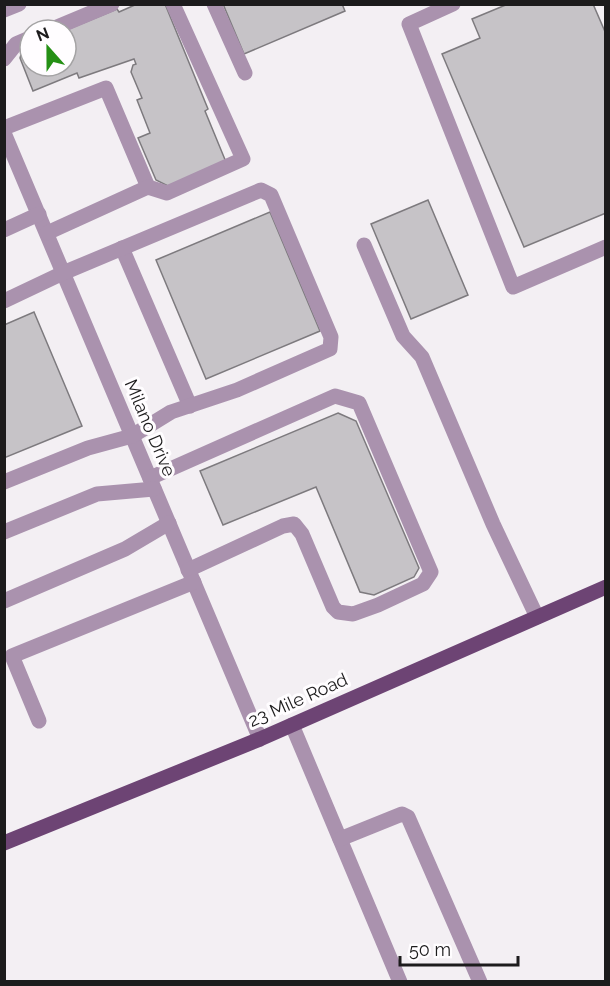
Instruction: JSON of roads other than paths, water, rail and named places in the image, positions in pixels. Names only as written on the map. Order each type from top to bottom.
[{"type":"main road","name":"23 Mile Road","points":[[4,843],[260,739],[606,587]]},
{"type":"street","points":[[4,10],[19,4]]},
{"type":"street","points":[[78,18],[112,4]]},
{"type":"street","points":[[47,233],[148,187],[167,193],[243,159],[172,4]]},
{"type":"street","points":[[214,4],[245,73]]},
{"type":"street","points":[[453,4],[409,24],[513,286],[606,247]]},
{"type":"street","points":[[4,59],[18,43]]},
{"type":"street","points":[[4,128],[106,88],[148,187]]},
{"type":"street","name":"Milano Drive","points":[[4,133],[260,739]]},
{"type":"street","points":[[4,301],[63,273],[261,190],[271,195],[331,337],[330,349],[237,390],[171,412],[132,436],[88,448],[4,483]]},
{"type":"street","points":[[4,230],[39,214]]},
{"type":"street","points":[[364,245],[403,336],[422,357],[493,524],[537,617]]},
{"type":"street","points":[[122,248],[190,406]]},
{"type":"street","points":[[4,531],[96,494],[152,484],[335,396],[359,403],[431,572],[423,584],[378,605],[353,614],[338,612],[333,607],[302,534],[294,524],[284,526],[191,576],[12,656],[39,721]]},
{"type":"street","points":[[4,601],[125,549],[169,523]]},
{"type":"street","points":[[292,725],[400,981]]},
{"type":"street","points":[[340,839],[402,814],[408,817],[480,981]]}]
